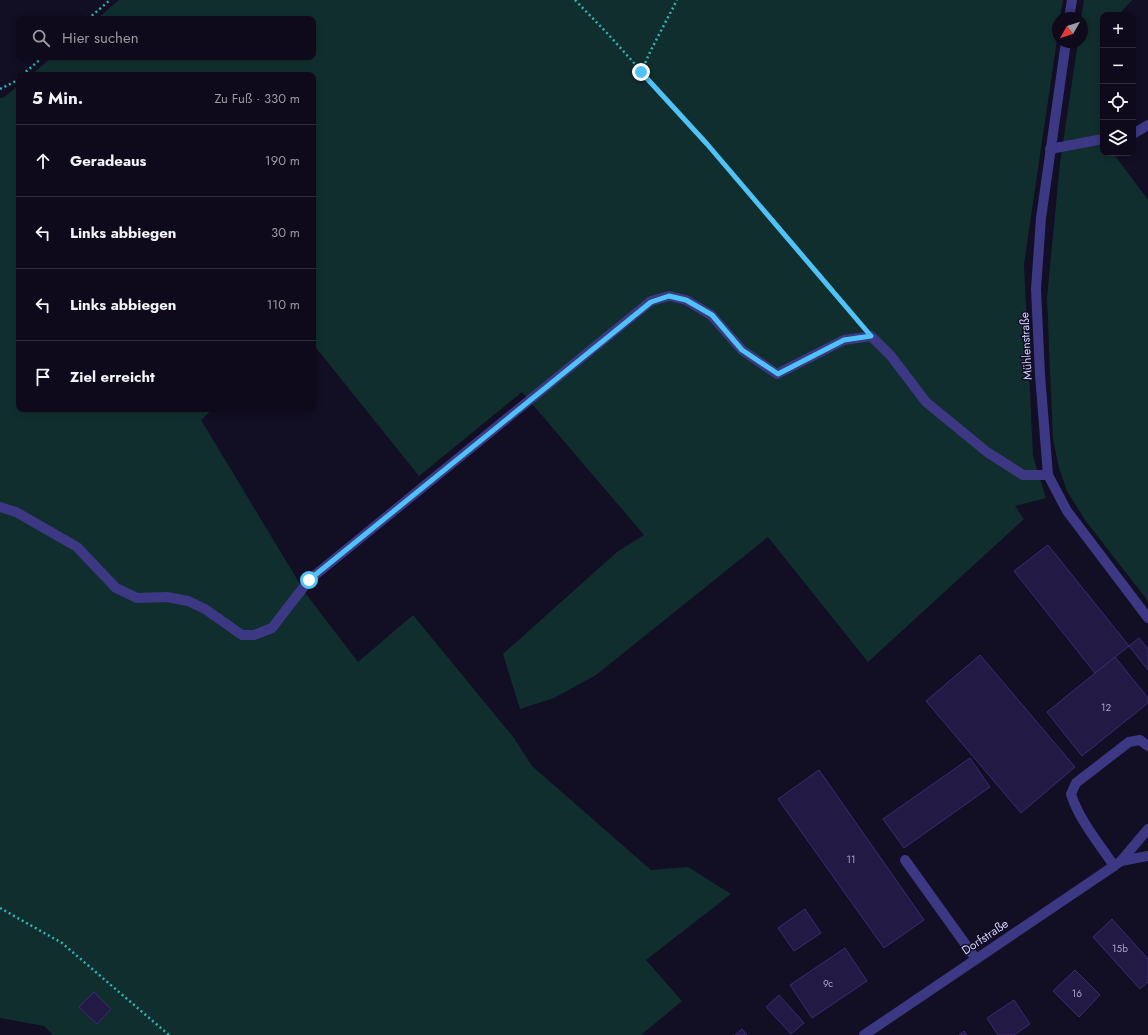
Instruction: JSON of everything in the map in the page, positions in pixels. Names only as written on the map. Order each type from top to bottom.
[{"type":"street","points":[[1071,12],[1072,0]]},
{"type":"street","name":"Mühlenstraße","points":[[1065,48],[1041,218],[1036,289],[1040,375],[1048,475],[1067,511],[1148,618]]},
{"type":"street","points":[[1136,132],[1148,125]]},
{"type":"street","points":[[1050,149],[1100,140]]},
{"type":"street","points":[[0,507],[16,512],[76,548],[116,588],[137,598],[167,597],[188,601],[205,609],[242,635],[254,635],[272,628],[309,580],[651,302],[669,296],[686,300],[712,315],[742,350],[778,374],[844,340],[871,336],[891,356],[926,402],[987,452],[1023,475],[1048,475]]},
{"type":"street","points":[[1118,863],[1075,806],[1071,794],[1076,783],[1129,742],[1140,740],[1148,746]]},
{"type":"street","points":[[1118,863],[1148,829]]},
{"type":"street","points":[[1118,863],[1148,856]]},
{"type":"street","points":[[905,860],[976,959]]},
{"type":"street","name":"Dorfstraße","points":[[864,1035],[1118,863]]},
{"type":"path","points":[[91,16],[110,0]]},
{"type":"path","points":[[575,0],[607,33],[707,144],[871,336]]},
{"type":"path","points":[[641,72],[678,0]]},
{"type":"path","points":[[26,72],[40,60]]},
{"type":"path","points":[[0,89],[16,80]]},
{"type":"path","points":[[0,908],[62,943],[169,1035]]},
{"type":"green space","points":[[119,0],[1063,0],[1061,12],[1052,12],[1052,48],[1056,48],[1024,264],[1033,456],[1046,498],[1015,506],[1024,519],[868,662],[768,537],[596,675],[554,698],[520,709],[503,654],[617,552],[644,535],[522,392],[419,476],[316,348],[316,72],[34,72],[48,60],[316,60],[316,16],[100,16]]},
{"type":"green space","points":[[1084,0],[1132,0],[1121,12],[1100,12],[1100,156],[1115,156],[1148,200],[1148,601],[1085,520],[1067,491],[1059,468],[1053,439],[1047,298],[1060,163],[1077,48],[1088,48],[1088,12],[1082,12]]},
{"type":"green space","points":[[16,87],[16,412],[210,412],[201,420],[306,594],[358,662],[413,615],[514,738],[532,766],[651,870],[688,867],[731,894],[646,960],[682,1001],[641,1035],[53,1035],[44,1026],[0,1018],[0,98],[3,98]]},
{"type":"building","points":[[1048,545],[1129,646],[1095,673],[1014,571]]},
{"type":"building","points":[[1139,638],[1148,649],[1148,670],[1129,646]]},
{"type":"building","points":[[980,655],[1075,767],[1021,813],[926,701]]},
{"type":"building","points":[[1115,657],[1148,698],[1148,703],[1082,756],[1047,712]]},
{"type":"building","points":[[970,758],[990,787],[904,848],[883,819]]},
{"type":"building","points":[[819,770],[924,920],[884,948],[778,799]]},
{"type":"building","points":[[805,909],[821,933],[794,951],[778,928]]},
{"type":"building","points":[[1112,919],[1148,959],[1148,982],[1140,989],[1093,937]]},
{"type":"building","points":[[845,948],[867,981],[812,1018],[790,985]]},
{"type":"building","points":[[1075,970],[1100,995],[1079,1017],[1053,991]]},
{"type":"building","points":[[94,992],[111,1009],[97,1024],[79,1007]]},
{"type":"building","points":[[779,995],[804,1023],[791,1034],[766,1007]]},
{"type":"building","points":[[1014,1000],[1030,1024],[1014,1035],[998,1035],[987,1018]]},
{"type":"building","points":[[742,1029],[747,1035],[735,1035]]},
{"type":"building","points":[[964,1031],[967,1035],[959,1035]]},
{"type":"route","points":[[309,580],[651,302],[669,296],[686,300],[712,315],[742,350],[778,374],[844,340],[871,336],[809,261],[707,144],[641,72]]}]
